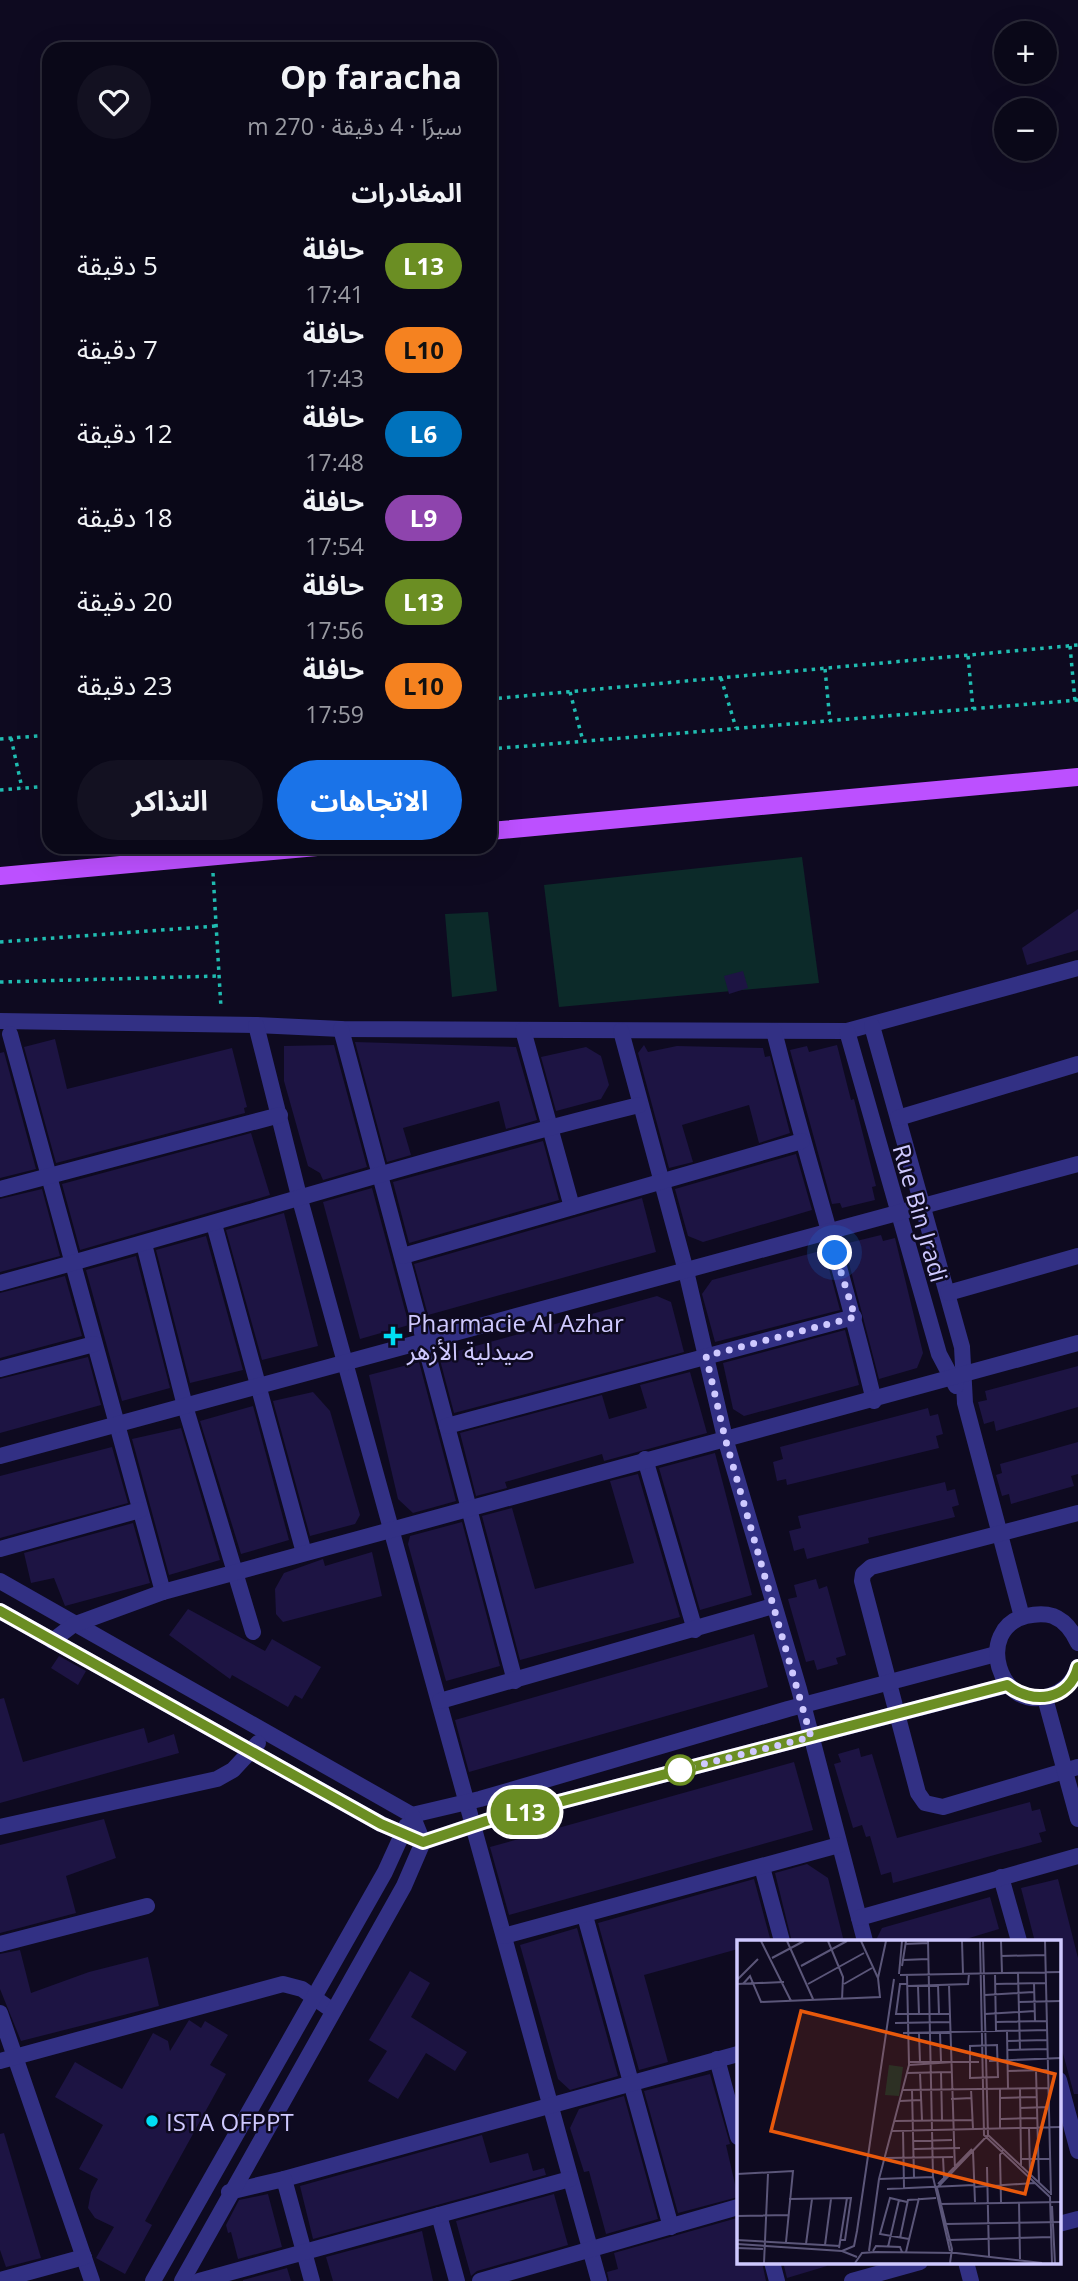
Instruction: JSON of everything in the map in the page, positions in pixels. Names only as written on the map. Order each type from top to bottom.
[{"type":"main road","points":[[497,830],[1078,777]]},
{"type":"main road","points":[[0,876],[244,854]]},
{"type":"street","points":[[163,1592],[115,1426],[50,1175],[5,1027],[222,1024],[341,1030],[847,1031],[1078,968]]},
{"type":"street","points":[[256,1025],[299,1196],[599,2281]]},
{"type":"street","name":"Rue Bin Jradi","points":[[872,1026],[962,1347],[958,1377],[1022,1617]]},
{"type":"street","points":[[341,1030],[427,1341],[515,1681]]},
{"type":"street","points":[[523,1030],[572,1207]]},
{"type":"street","points":[[621,1031],[686,1270],[725,1438],[803,1705],[865,1940]]},
{"type":"street","points":[[774,1031],[802,1141],[855,1317],[874,1401]]},
{"type":"street","name":"Rue Bin Jradi","points":[[847,1031],[939,1354],[958,1377]]},
{"type":"street","points":[[898,1118],[1078,1064]]},
{"type":"street","points":[[0,1283],[214,1224],[299,1196],[639,1105]]},
{"type":"street","points":[[0,1189],[280,1115]]},
{"type":"street","points":[[403,1256],[802,1141]]},
{"type":"street","points":[[0,1456],[1078,1164]]},
{"type":"street","points":[[214,1224],[304,1553]]},
{"type":"street","points":[[144,1244],[186,1406],[233,1573],[253,1632]]},
{"type":"street","points":[[948,1293],[1078,1256]]},
{"type":"street","points":[[447,1426],[855,1317]]},
{"type":"street","points":[[52,1641],[74,1625],[163,1592],[645,1459],[874,1401],[1078,1343]]},
{"type":"street","points":[[0,1369],[94,1344]]},
{"type":"street","points":[[645,1459],[695,1630]]},
{"type":"street","points":[[0,1549],[140,1510]]},
{"type":"street","points":[[1071,1769],[943,1807],[930,1807],[918,1793],[891,1681],[862,1581],[866,1570],[1078,1513]]},
{"type":"street","points":[[0,1581],[265,1734],[412,1815],[423,1842],[404,1886],[229,2192],[182,2281]]},
{"type":"street","points":[[440,1702],[773,1606]]},
{"type":"street","points":[[0,1611],[401,1833],[423,1842],[474,1826],[1007,1685]]},
{"type":"street","points":[[1076,1635],[1052,1616],[1037,1614],[1022,1617],[1003,1633],[996,1654],[998,1668],[1007,1685],[1023,1696],[1045,1698],[1069,1685],[1078,1667]]},
{"type":"street","points":[[161,2278],[312,1998],[385,1872],[401,1833],[412,1815],[468,1802],[803,1705],[996,1654]]},
{"type":"street","points":[[1045,1698],[1071,1769],[1078,1819]]},
{"type":"street","points":[[0,1827],[217,1779],[233,1770],[253,1751],[265,1734]]},
{"type":"street","points":[[505,1936],[839,1845]]},
{"type":"street","points":[[859,1918],[1078,1856]]},
{"type":"street","points":[[762,1867],[782,1940]]},
{"type":"street","points":[[1001,1877],[1019,1940]]},
{"type":"street","points":[[0,1944],[147,1906]]},
{"type":"street","points":[[585,1916],[671,2227]]},
{"type":"street","points":[[7,2059],[273,1986],[293,1985],[333,2011]]},
{"type":"street","points":[[0,2013],[7,2059],[92,2281]]},
{"type":"street","points":[[229,2192],[737,2054]]},
{"type":"street","points":[[718,2059],[737,2133]]},
{"type":"street","points":[[1060,2088],[1064,2120],[1078,2151]]},
{"type":"street","points":[[284,2179],[312,2281]]},
{"type":"street","points":[[199,2281],[570,2179]]},
{"type":"street","points":[[480,2281],[737,2207]]},
{"type":"street","points":[[439,2215],[457,2281]]},
{"type":"street","points":[[1060,2224],[1078,2219]]},
{"type":"street","points":[[0,2280],[85,2257]]},
{"type":"street","points":[[773,2264],[777,2281]]},
{"type":"street","points":[[852,2281],[913,2264]]},
{"type":"street","points":[[967,2264],[971,2281]]},
{"type":"path","points":[[497,698],[1078,645]]},
{"type":"path","points":[[497,748],[1077,701],[1070,646]]},
{"type":"path","points":[[968,656],[973,709]]},
{"type":"path","points":[[825,669],[830,721]]},
{"type":"path","points":[[721,678],[736,729]]},
{"type":"path","points":[[570,692],[583,741]]},
{"type":"path","points":[[0,739],[42,736]]},
{"type":"path","points":[[10,738],[22,788]]},
{"type":"path","points":[[0,790],[42,787]]},
{"type":"path","points":[[212,857],[222,1024]]},
{"type":"path","points":[[0,942],[216,926]]},
{"type":"path","points":[[0,982],[219,976]]},
{"type":"green space","points":[[802,857],[819,983],[559,1007],[544,885]]},
{"type":"green space","points":[[488,912],[497,991],[452,997],[445,914]]},
{"type":"building","points":[[1078,909],[1078,950],[1027,965],[1022,948]]},
{"type":"building","points":[[743,971],[748,988],[729,994],[724,976]]},
{"type":"building","points":[[55,1039],[67,1089],[232,1048],[247,1107],[244,1108],[245,1113],[56,1163],[24,1047]]},
{"type":"building","points":[[355,1042],[516,1047],[537,1120],[506,1129],[499,1101],[403,1128],[411,1155],[387,1162]]},
{"type":"building","points":[[334,1045],[367,1167],[323,1180],[320,1173],[308,1166],[284,1081],[284,1046]]},
{"type":"building","points":[[644,1045],[648,1052],[677,1046],[763,1048],[765,1057],[770,1056],[790,1133],[759,1143],[749,1105],[682,1125],[693,1162],[669,1168],[638,1053]]},
{"type":"building","points":[[837,1045],[876,1186],[872,1187],[875,1200],[842,1208],[840,1203],[832,1204],[790,1050],[807,1046],[809,1052]]},
{"type":"building","points":[[586,1047],[601,1056],[609,1085],[601,1099],[556,1111],[541,1057]]},
{"type":"building","points":[[4,1052],[36,1169],[0,1178],[0,1053]]},
{"type":"building","points":[[251,1133],[270,1195],[80,1250],[62,1184]]},
{"type":"building","points":[[543,1141],[559,1200],[409,1243],[393,1182]]},
{"type":"building","points":[[796,1154],[812,1210],[703,1242],[688,1236],[675,1189]]},
{"type":"building","points":[[372,1188],[409,1325],[360,1339],[323,1202]]},
{"type":"building","points":[[42,1189],[60,1256],[0,1272],[0,1199]]},
{"type":"building","points":[[642,1198],[656,1252],[428,1315],[414,1264]]},
{"type":"building","points":[[284,1213],[318,1346],[262,1360],[226,1230]]},
{"type":"building","points":[[881,1235],[883,1241],[895,1238],[923,1353],[917,1368],[879,1379],[844,1244]]},
{"type":"building","points":[[206,1236],[243,1370],[190,1383],[156,1250]]},
{"type":"building","points":[[824,1250],[840,1310],[715,1342],[702,1294],[712,1280]]},
{"type":"building","points":[[136,1256],[170,1388],[122,1401],[86,1270]]},
{"type":"building","points":[[65,1276],[82,1336],[0,1358],[0,1293]]},
{"type":"building","points":[[657,1296],[671,1302],[684,1352],[454,1413],[439,1356]]},
{"type":"building","points":[[845,1330],[859,1385],[744,1416],[733,1409],[723,1363]]},
{"type":"building","points":[[88,1357],[101,1405],[0,1433],[0,1379]]},
{"type":"building","points":[[419,1362],[456,1501],[413,1513],[398,1499],[369,1375]]},
{"type":"building","points":[[1078,1366],[1078,1407],[996,1431],[994,1421],[984,1424],[978,1402],[987,1400],[985,1391]]},
{"type":"building","points":[[690,1372],[707,1433],[604,1461],[602,1454],[505,1482],[507,1488],[476,1496],[460,1433],[602,1395],[609,1419],[647,1408],[640,1385]]},
{"type":"building","points":[[313,1392],[330,1411],[360,1515],[355,1524],[310,1536],[273,1401]]},
{"type":"building","points":[[253,1406],[289,1540],[241,1554],[200,1421]]},
{"type":"building","points":[[928,1408],[930,1416],[938,1414],[943,1434],[936,1436],[939,1448],[787,1485],[786,1479],[777,1481],[773,1462],[783,1459],[780,1447]]},
{"type":"building","points":[[181,1428],[220,1560],[169,1575],[132,1439]]},
{"type":"building","points":[[1078,1442],[1078,1474],[1071,1476],[1074,1486],[1011,1504],[1009,1494],[1002,1496],[996,1475],[1002,1473],[1000,1464]]},
{"type":"building","points":[[112,1447],[128,1503],[0,1538],[0,1476]]},
{"type":"building","points":[[715,1453],[752,1595],[700,1610],[659,1468]]},
{"type":"building","points":[[638,1474],[680,1617],[520,1660],[482,1516],[512,1508],[535,1589],[634,1563],[610,1481]]},
{"type":"building","points":[[945,1482],[947,1491],[955,1489],[959,1505],[952,1507],[955,1517],[868,1538],[869,1543],[807,1559],[804,1548],[794,1551],[789,1531],[801,1528],[798,1516]]},
{"type":"building","points":[[462,1522],[500,1666],[446,1681],[408,1544],[410,1536]]},
{"type":"building","points":[[133,1523],[150,1583],[65,1606],[54,1578],[31,1583],[24,1553]]},
{"type":"building","points":[[372,1552],[382,1596],[283,1622],[276,1614],[275,1589],[284,1573],[323,1559],[325,1566]]},
{"type":"building","points":[[816,1579],[819,1589],[827,1586],[846,1655],[836,1658],[838,1664],[817,1670],[814,1660],[806,1662],[788,1599],[797,1597],[794,1585]]},
{"type":"building","points":[[188,1609],[265,1651],[272,1639],[321,1667],[302,1699],[295,1695],[288,1707],[232,1675],[230,1679],[169,1635]]},
{"type":"building","points":[[754,1634],[768,1687],[469,1772],[455,1720]]},
{"type":"building","points":[[59,1656],[86,1671],[78,1685],[51,1668]]},
{"type":"building","points":[[4,1698],[23,1762],[144,1728],[148,1743],[174,1734],[179,1753],[0,1803],[0,1699]]},
{"type":"building","points":[[859,1748],[861,1757],[872,1754],[897,1838],[1030,1802],[1032,1811],[1040,1809],[1046,1831],[1039,1833],[1042,1842],[893,1883],[891,1872],[881,1875],[870,1836],[866,1837],[862,1825],[853,1828],[834,1764],[841,1762],[838,1754]]},
{"type":"building","points":[[794,1762],[813,1830],[509,1915],[490,1847]]},
{"type":"building","points":[[104,1819],[116,1858],[66,1876],[76,1913],[0,1933],[0,1845]]},
{"type":"building","points":[[807,1864],[828,1878],[844,1940],[792,1940],[775,1873]]},
{"type":"building","points":[[754,1879],[770,1940],[737,1940],[737,1949],[644,1975],[668,2062],[639,2070],[598,1923]]},
{"type":"building","points":[[1058,1879],[1078,1958],[1078,2094],[1074,2094],[1060,2043],[1060,1940],[1034,1940],[1021,1888]]},
{"type":"building","points":[[990,1897],[999,1929],[963,1940],[876,1940],[882,1928]]},
{"type":"building","points":[[577,1928],[618,2076],[570,2090],[558,2079],[520,1945]]},
{"type":"building","points":[[20,1950],[31,1993],[89,1972],[148,1957],[159,2006],[21,2041],[0,1989],[0,1954]]},
{"type":"building","points":[[410,1971],[430,1983],[411,2017],[467,2052],[455,2071],[426,2053],[398,2099],[368,2081],[387,2051],[369,2040]]},
{"type":"building","name":"ISTA OFPPT","points":[[189,2020],[201,2028],[205,2021],[228,2035],[210,2065],[226,2074],[145,2221],[152,2225],[125,2274],[96,2258],[114,2227],[95,2218],[88,2208],[91,2192],[98,2179],[79,2169],[103,2125],[55,2097],[75,2062],[122,2089],[153,2033],[168,2041],[170,2051]]},
{"type":"building","points":[[710,2074],[730,2144],[726,2145],[737,2197],[678,2213],[644,2091]]},
{"type":"building","points":[[624,2096],[658,2219],[606,2234],[589,2171],[584,2172],[570,2128],[579,2109]]},
{"type":"building","points":[[4,2133],[41,2258],[6,2267],[0,2250],[0,2134]]},
{"type":"building","points":[[482,2135],[490,2163],[528,2153],[533,2171],[544,2168],[546,2175],[313,2239],[300,2186]]},
{"type":"building","points":[[268,2194],[282,2247],[238,2259],[231,2232],[228,2233],[226,2225],[239,2200]]},
{"type":"building","points":[[554,2194],[568,2245],[477,2271],[471,2276],[456,2221]]},
{"type":"building","points":[[737,2218],[737,2264],[762,2264],[766,2281],[609,2281],[607,2272],[618,2269],[614,2253]]},
{"type":"building","points":[[422,2231],[433,2281],[333,2281],[326,2257]]},
{"type":"building","points":[[784,2264],[826,2264],[827,2266],[787,2278]]},
{"type":"building","points":[[287,2268],[291,2281],[243,2281],[243,2280]]},
{"type":"bus line","name":"L13","points":[[0,1611],[381,1824],[423,1842],[486,1821],[1007,1685],[1023,1696],[1045,1698],[1069,1685],[1076,1676],[1078,1667]]},
{"type":"place","name":"Pharmacie Al Azhar صيدلية الأزهر","points":[[393,1336]]},
{"type":"place","name":"ISTA OFPPT","points":[[152,2121]]},
{"type":"route","points":[[680,1770],[811,1737],[725,1438],[706,1356],[855,1317],[835,1253]]}]
